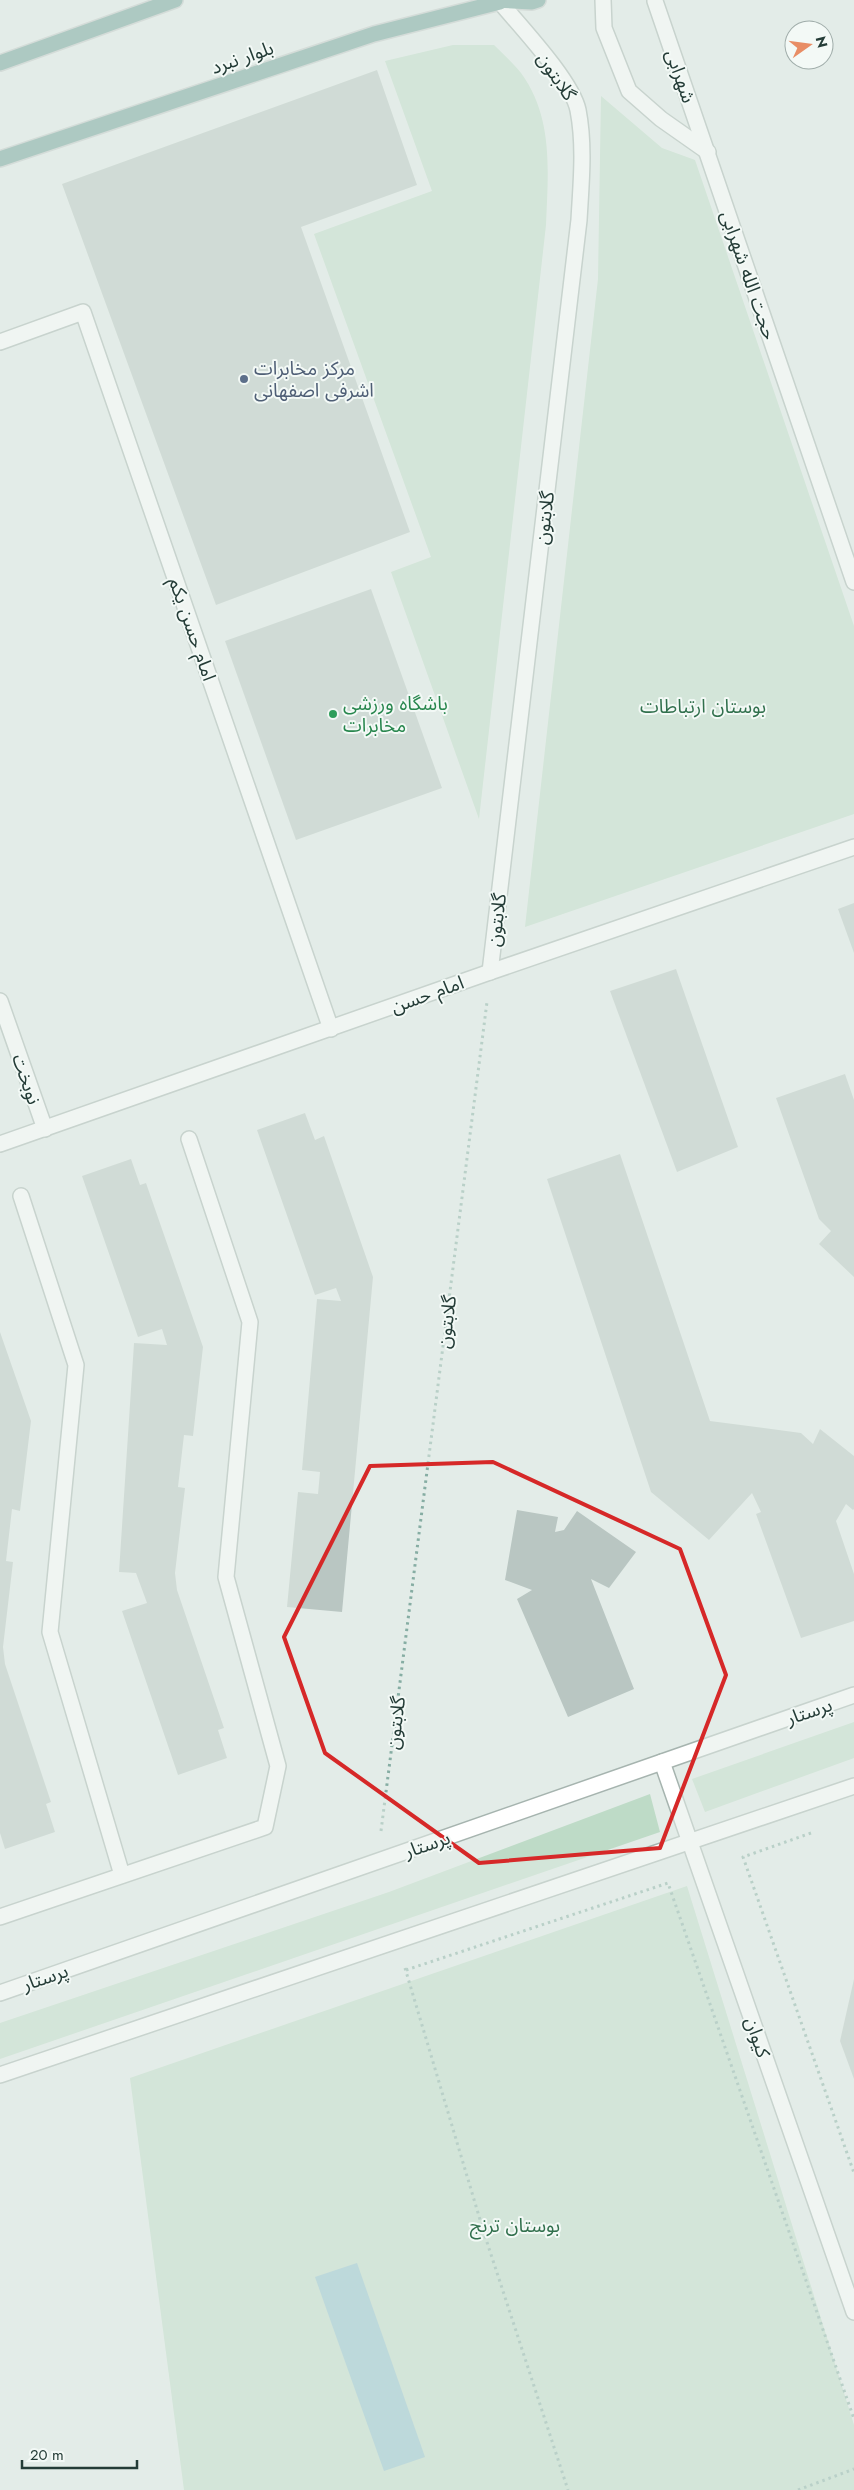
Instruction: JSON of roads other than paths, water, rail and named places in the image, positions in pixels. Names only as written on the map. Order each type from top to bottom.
[{"type":"main road","points":[[0,63],[175,0]]},
{"type":"main road","name":"بلوار نبرد","points":[[0,159],[374,34],[497,1],[532,2],[538,0]]},
{"type":"street","points":[[603,0],[604,28],[629,91],[660,119],[708,152]]},
{"type":"street","name":"گلابتون","points":[[490,972],[579,220],[582,148],[578,108],[557,72],[497,1]]},
{"type":"street","name":"شهرابی","points":[[655,1],[708,152]]},
{"type":"street","name":"حجت الله شهرابی","points":[[708,152],[854,582]]},
{"type":"street","name":"امام حسن یکم","points":[[0,342],[83,312],[331,1029]]},
{"type":"street","name":"امام حسن","points":[[0,1144],[490,972],[854,847]]},
{"type":"street","name":"نوبخت","points":[[0,1001],[45,1129]]},
{"type":"street","points":[[0,1916],[265,1827],[278,1766],[226,1577],[250,1322],[189,1138]]},
{"type":"street","points":[[21,1196],[76,1365],[50,1632],[122,1875]]},
{"type":"street","name":"پرستار","points":[[0,1993],[854,1695]]},
{"type":"street","name":"کیوان","points":[[662,1762],[854,2312]]},
{"type":"street","points":[[0,2075],[854,1786]]},
{"type":"water","points":[[357,2263],[425,2457],[384,2471],[315,2277]]},
{"type":"place","name":"مرکز مخابرات اشرفی اصفهانی","points":[[244,379]]},
{"type":"place","name":"باشگاه ورزشی مخابرات","points":[[333,714]]},
{"type":"park label","name":"بوستان ارتباطات","points":[[703,706]]},
{"type":"park label","name":"بوستان ترنج","points":[[515,2225]]}]
